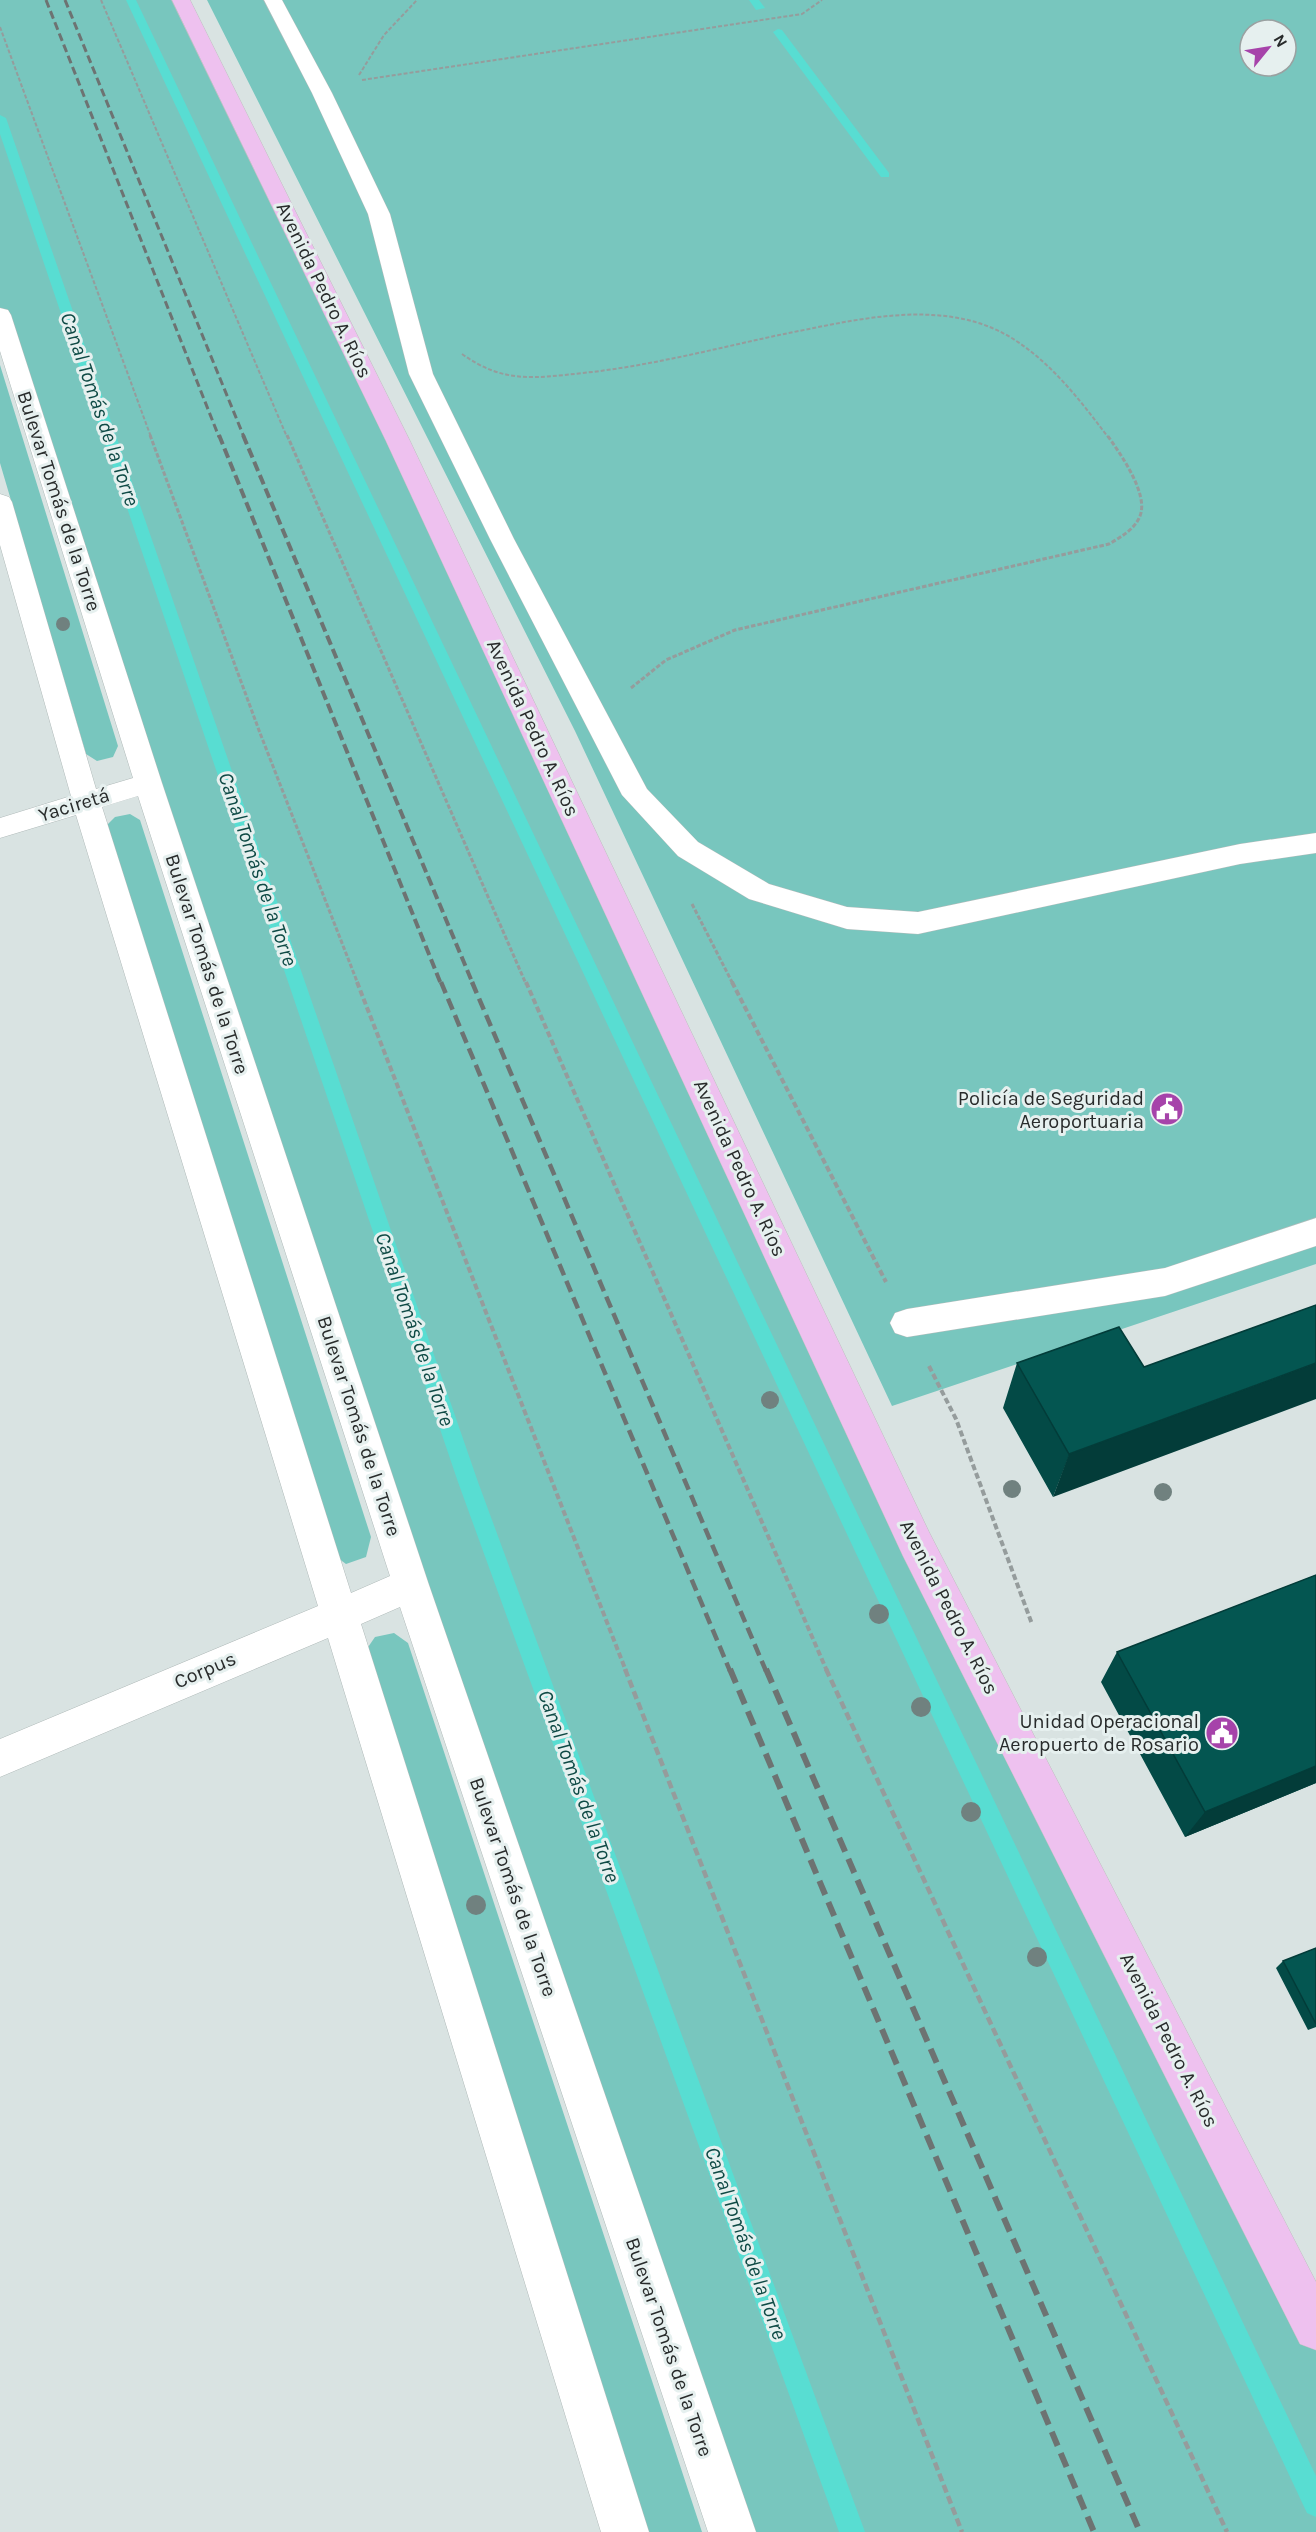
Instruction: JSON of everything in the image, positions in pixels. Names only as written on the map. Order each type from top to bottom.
[{"type":"main road","name":"Avenida Pedro A. Ríos","points":[[181,0],[398,441],[916,1544],[1316,2328]]},
{"type":"street","points":[[273,0],[322,93],[379,214],[421,374],[502,539],[636,795],[688,849],[759,892],[848,918],[918,923],[1240,854],[1316,843]]},
{"type":"street","name":"Bulevar Tomás de la Torre","points":[[0,315],[148,783],[411,1585],[732,2532]]},
{"type":"street","points":[[0,502],[86,801],[624,2532]]},
{"type":"street","name":"Yaciretá","points":[[0,828],[148,783]]},
{"type":"street","points":[[907,1323],[1165,1282],[1316,1232]]},
{"type":"street","name":"Corpus","points":[[0,1758],[339,1613],[411,1585]]},
{"type":"path","points":[[101,0],[283,427],[838,1696],[1227,2532]]},
{"type":"path","points":[[417,0],[384,35],[355,81],[802,14],[822,0]]},
{"type":"path","points":[[0,27],[265,744],[962,2532]]},
{"type":"path","points":[[453,348],[480,367],[525,379],[611,370],[879,315],[924,314],[968,321],[1008,336],[1039,357],[1088,410],[1132,472],[1143,506],[1135,527],[1109,544],[735,630],[666,660],[625,693],[605,736]]},
{"type":"path","points":[[691,901],[956,1419],[1032,1624]]},
{"type":"shaded area","points":[[0,0],[181,0],[1316,2328],[1316,2532],[732,2532],[0,315]]},
{"type":"shaded area","points":[[207,0],[1316,0],[1316,1264],[892,1406],[575,731]]},
{"type":"shaded area","points":[[0,365],[118,746],[113,757],[97,761],[86,754],[0,463]]},
{"type":"shaded area","points":[[130,814],[140,820],[371,1537],[366,1557],[346,1564],[330,1552],[107,825],[115,817]]},
{"type":"shaded area","points":[[394,1633],[408,1643],[702,2532],[643,2532],[364,1653],[375,1637]]},
{"type":"building","points":[[1316,1305],[1316,1363],[1069,1454],[1017,1363],[1119,1327],[1144,1367]]},
{"type":"building","name":"Unidad Operacional Aeropuerto de Rosario","points":[[1316,1575],[1316,1766],[1205,1812],[1117,1652]]},
{"type":"building","points":[[1316,1948],[1316,2024],[1283,1961]]},
{"type":"waterway","points":[[131,0],[1316,2504]]},
{"type":"waterway","points":[[754,0],[760,8]]},
{"type":"waterway","points":[[778,32],[885,175]]},
{"type":"waterway","name":"Canal Tomás de la Torre","points":[[0,118],[468,1482],[852,2532]]},
{"type":"railway","points":[[46,0],[219,437]]},
{"type":"railway","points":[[65,0],[244,437]]},
{"type":"railway","points":[[219,435],[441,984]]},
{"type":"railway","points":[[243,435],[473,984]]},
{"type":"railway","points":[[441,982],[730,1671]]},
{"type":"railway","points":[[472,982],[766,1671]]},
{"type":"railway","points":[[730,1669],[1094,2532]]},
{"type":"railway","points":[[766,1669],[1140,2532]]},
{"type":"place","name":"Policía de Seguridad Aeroportuaria","points":[[1167,1109]]},
{"type":"place","name":"Unidad Operacional Aeropuerto de Rosario","points":[[1222,1733]]}]
